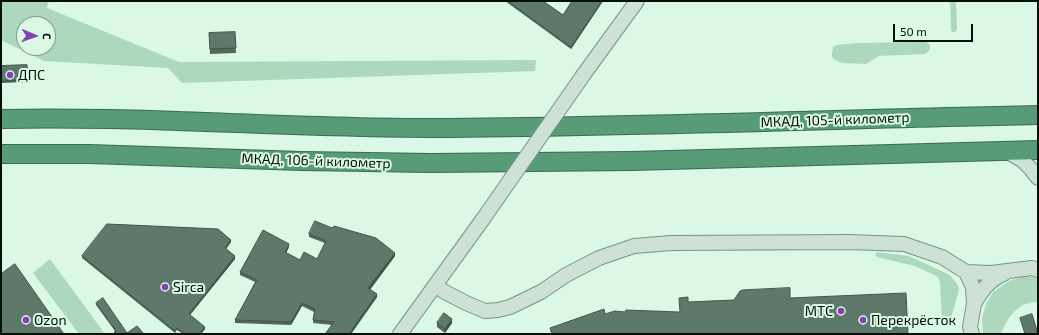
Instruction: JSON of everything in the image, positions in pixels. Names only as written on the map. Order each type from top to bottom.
[{"type":"highway","name":"МКАД, 105-й километр","points":[[1,118],[90,118],[303,126],[431,128],[631,126],[910,117],[1038,115]]},
{"type":"highway","points":[[1006,151],[1038,150]]},
{"type":"highway","name":"МКАД, 106-й километр","points":[[1,154],[89,154],[302,161],[431,163],[632,161],[1006,151]]},
{"type":"street","points":[[400,334],[637,1]]},
{"type":"street","points":[[1006,151],[1022,160],[1038,178]]},
{"type":"street","points":[[436,285],[443,291],[485,311],[498,310],[510,307],[541,292],[566,275],[599,258],[634,246],[671,243],[849,242],[904,244],[942,257],[966,272],[991,273],[1036,266]]},
{"type":"street","points":[[974,304],[983,289],[995,278],[1011,270]]},
{"type":"street","points":[[966,272],[973,287],[974,304],[970,327],[972,334]]},
{"type":"green space","points":[[1,1],[49,1],[47,8],[179,62],[536,60],[535,71],[182,83],[168,68],[44,61],[34,56],[56,56],[56,16],[16,16],[16,47],[1,40]]},
{"type":"green space","points":[[950,1],[956,1],[957,29],[955,32],[952,32],[951,29]]},
{"type":"green space","points":[[926,42],[930,45],[930,47],[929,51],[925,54],[879,56],[866,64],[842,63],[832,57],[833,47],[836,45],[858,43]]},
{"type":"green space","points":[[877,252],[909,256],[950,275],[957,284],[959,290],[951,318],[946,321],[942,320],[940,283],[938,277],[915,266],[877,257],[875,255]]},
{"type":"green space","points":[[50,259],[105,334],[79,334],[33,273]]},
{"type":"green space","points":[[1023,276],[1038,277],[1038,302],[1024,305],[1014,312],[1010,316],[1001,334],[983,334],[982,318],[986,304],[993,292],[1009,281]]},
{"type":"building","points":[[508,1],[543,1],[563,15],[572,1],[602,1],[571,47]]},
{"type":"building","points":[[235,32],[236,48],[210,49],[209,33]]},
{"type":"building","points":[[27,65],[28,80],[1,81],[1,66]]},
{"type":"building","points":[[315,221],[332,228],[334,226],[376,238],[395,253],[368,288],[377,294],[349,334],[325,334],[334,322],[313,320],[315,309],[302,303],[291,322],[235,320],[257,280],[240,272],[263,230],[289,244],[285,252],[300,260],[304,252],[317,259],[326,241],[309,234]]},
{"type":"building","name":"Sirca","points":[[107,224],[218,229],[231,240],[225,248],[235,256],[189,314],[205,327],[199,334],[185,334],[177,328],[175,331],[82,256]]},
{"type":"building","points":[[15,264],[64,334],[4,334],[1,330],[1,274]]},
{"type":"building","points":[[790,288],[790,298],[906,293],[908,334],[552,334],[550,328],[604,309],[605,314],[615,311],[625,312],[626,310],[680,312],[679,298],[688,297],[688,302],[734,300],[740,291],[743,290]]},
{"type":"building","points":[[103,298],[127,333],[137,326],[144,334],[116,334],[114,332],[116,331],[96,303]]},
{"type":"building","points":[[444,313],[452,319],[445,329],[437,323]]},
{"type":"building","points":[[1032,314],[1038,334],[1025,334],[1020,318]]},
{"type":"place","name":"ДПС","points":[[10,75]]},
{"type":"place","name":"Sirca","points":[[165,287]]},
{"type":"place","name":"МТС","points":[[841,311]]},
{"type":"place","name":"Ozon","points":[[26,320]]},
{"type":"place","name":"Перекрёсток","points":[[863,320]]}]
